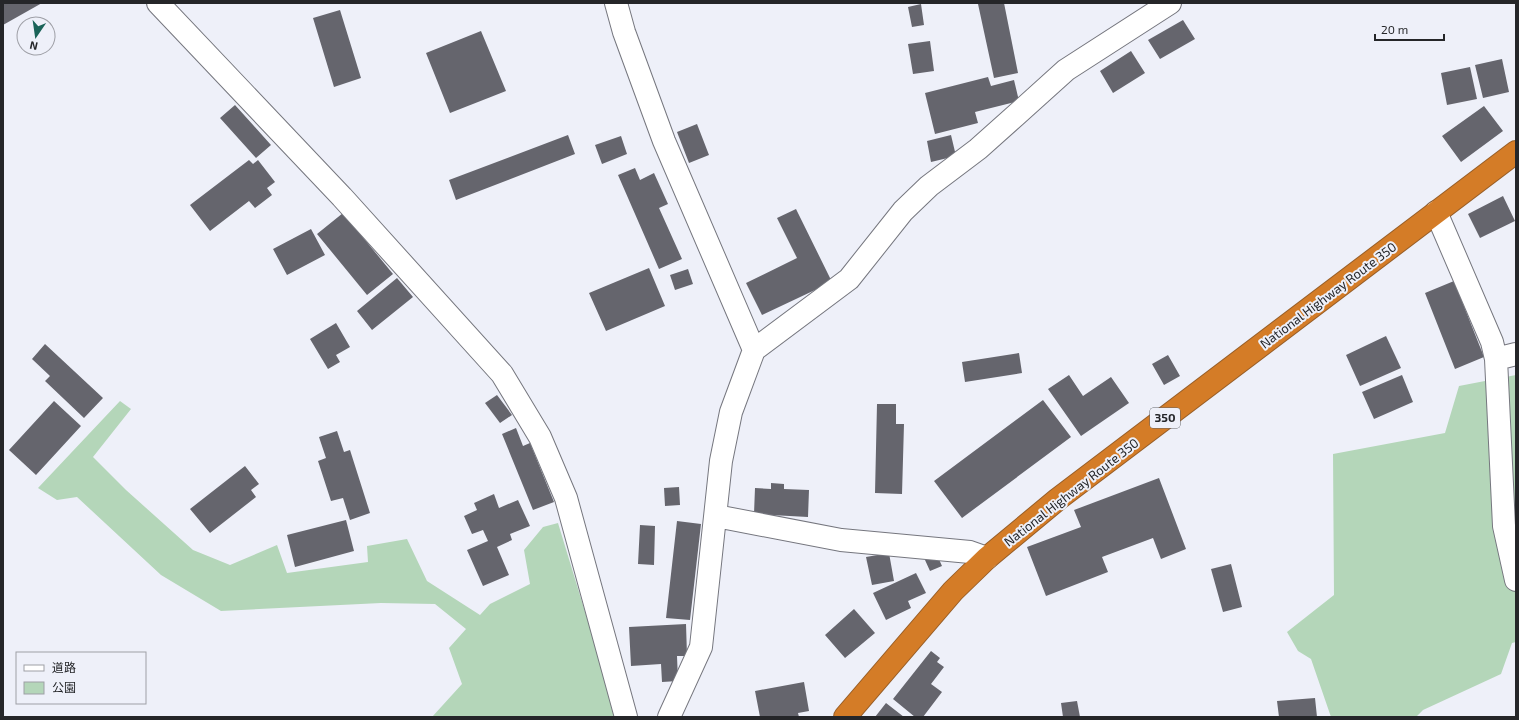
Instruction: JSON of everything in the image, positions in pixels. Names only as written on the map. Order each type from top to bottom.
[{"type":"highway","name":"National Highway Route 350","points":[[846,717],[953,591],[987,558],[1058,499],[1516,152]]},
{"type":"street","points":[[158,3],[342,197],[502,374],[540,437],[566,498],[626,717]]},
{"type":"street","points":[[616,3],[624,32],[664,141],[754,350]]},
{"type":"street","points":[[669,717],[701,647],[721,461],[731,412],[754,350],[849,279],[903,211],[929,186],[978,149],[1066,70],[1170,3]]},
{"type":"street","points":[[1436,212],[1492,342],[1506,357],[1504,526],[1516,580]]},
{"type":"street","points":[[716,516],[841,540],[970,552],[987,558]]},
{"type":"green space","points":[[1516,375],[1516,642],[1512,643],[1501,674],[1423,710],[1416,717],[1331,717],[1311,659],[1298,651],[1287,632],[1334,595],[1333,454],[1445,433],[1459,386]]},
{"type":"green space","points":[[120,401],[131,409],[93,457],[126,490],[193,550],[230,565],[277,545],[287,573],[368,562],[367,546],[407,539],[427,581],[480,615],[490,604],[530,584],[524,550],[543,527],[558,523],[600,661],[614,717],[432,717],[462,684],[449,648],[466,629],[435,604],[381,603],[221,611],[161,575],[77,497],[57,500],[38,488]]},
{"type":"building","points":[[3,3],[42,3],[19,16],[16,16],[16,18],[3,25]]},
{"type":"building","points":[[1004,3],[1018,73],[994,78],[978,4]]},
{"type":"building","points":[[921,4],[924,25],[912,27],[908,7]]},
{"type":"building","points":[[340,10],[361,78],[334,87],[313,18]]},
{"type":"building","points":[[1183,20],[1195,39],[1160,59],[1148,40]]},
{"type":"building","points":[[481,31],[506,91],[450,113],[426,53]]},
{"type":"building","points":[[930,41],[934,71],[913,74],[908,44]]},
{"type":"building","points":[[1131,51],[1145,73],[1113,93],[1100,71]]},
{"type":"building","points":[[1502,59],[1509,92],[1483,98],[1475,65]]},
{"type":"building","points":[[1470,67],[1477,99],[1447,105],[1441,73]]},
{"type":"building","points":[[988,77],[991,86],[1014,80],[1019,101],[975,112],[978,123],[935,134],[925,93]]},
{"type":"building","points":[[235,105],[271,145],[256,158],[220,118]]},
{"type":"building","points":[[1484,106],[1503,131],[1461,162],[1442,136]]},
{"type":"building","points":[[697,124],[709,155],[689,163],[677,132]]},
{"type":"building","points":[[568,135],[575,154],[456,200],[449,180]]},
{"type":"building","points":[[951,135],[956,156],[931,162],[927,141]]},
{"type":"building","points":[[621,136],[627,154],[602,164],[595,145]]},
{"type":"building","points":[[249,160],[253,164],[258,160],[275,182],[267,188],[272,195],[255,208],[249,201],[210,231],[190,205]]},
{"type":"building","points":[[635,168],[640,180],[654,173],[668,204],[659,208],[682,259],[659,269],[618,175]]},
{"type":"building","points":[[1503,196],[1515,221],[1480,238],[1468,214]]},
{"type":"building","points":[[796,209],[832,282],[762,315],[746,283],[797,258],[777,218]]},
{"type":"building","points":[[343,213],[393,274],[367,295],[317,234]]},
{"type":"building","points":[[311,229],[325,255],[287,275],[273,249]]},
{"type":"building","points":[[649,268],[665,306],[606,331],[589,293]]},
{"type":"building","points":[[688,269],[693,284],[675,290],[670,275]]},
{"type":"building","points":[[397,278],[413,297],[372,330],[357,311]]},
{"type":"building","points":[[1454,281],[1484,357],[1455,369],[1425,293]]},
{"type":"building","points":[[336,323],[350,347],[336,355],[340,362],[328,369],[310,339]]},
{"type":"building","points":[[1386,336],[1401,368],[1360,386],[1346,355]]},
{"type":"building","points":[[45,344],[103,398],[84,418],[45,381],[50,376],[32,359]]},
{"type":"building","points":[[1019,353],[1022,373],[965,382],[962,362]]},
{"type":"building","points":[[1168,355],[1180,376],[1164,385],[1152,364]]},
{"type":"building","points":[[1069,375],[1083,396],[1111,377],[1129,403],[1081,436],[1048,389]]},
{"type":"building","points":[[1402,375],[1413,402],[1374,419],[1362,392]]},
{"type":"building","points":[[497,395],[512,415],[500,423],[485,403]]},
{"type":"building","points":[[1043,400],[1071,437],[962,518],[934,481]]},
{"type":"building","points":[[54,401],[81,426],[36,475],[9,450]]},
{"type":"building","points":[[877,404],[896,404],[896,424],[904,424],[902,494],[875,493]]},
{"type":"building","points":[[516,428],[523,446],[530,443],[554,502],[533,510],[502,434]]},
{"type":"building","points":[[337,431],[344,452],[350,450],[370,513],[350,520],[343,498],[331,501],[318,461],[326,458],[319,437]]},
{"type":"building","points":[[245,466],[259,484],[251,490],[256,497],[210,533],[190,509]]},
{"type":"building","points":[[1159,478],[1186,549],[1161,559],[1153,538],[1102,557],[1108,572],[1046,596],[1027,547],[1081,527],[1074,510]]},
{"type":"building","points":[[771,483],[784,484],[784,489],[809,490],[808,517],[754,514],[755,488],[771,489]]},
{"type":"building","points":[[679,487],[680,505],[665,506],[664,488]]},
{"type":"building","points":[[494,494],[499,508],[518,500],[530,526],[510,534],[512,540],[497,547],[509,575],[483,586],[467,550],[488,541],[483,530],[472,534],[464,516],[477,510],[474,503]]},
{"type":"building","points":[[346,520],[354,551],[295,567],[287,535]]},
{"type":"building","points":[[677,521],[701,524],[690,620],[666,618]]},
{"type":"building","points":[[640,525],[655,526],[654,565],[638,564]]},
{"type":"building","points":[[889,553],[894,581],[872,585],[866,557]]},
{"type":"building","points":[[937,555],[942,566],[930,571],[925,560]]},
{"type":"building","points":[[1231,564],[1242,607],[1223,612],[1211,569]]},
{"type":"building","points":[[916,573],[926,593],[908,601],[911,608],[886,620],[873,593]]},
{"type":"building","points":[[854,609],[875,633],[845,658],[825,635]]},
{"type":"building","points":[[686,624],[687,656],[677,656],[678,681],[662,682],[661,664],[631,666],[629,627]]},
{"type":"building","points":[[931,651],[940,658],[937,662],[944,667],[931,684],[942,692],[923,717],[915,717],[893,699]]},
{"type":"building","points":[[804,682],[809,711],[798,713],[799,717],[760,717],[755,691]]},
{"type":"building","points":[[1315,698],[1317,717],[1279,717],[1277,701]]},
{"type":"building","points":[[1077,701],[1080,717],[1063,717],[1061,703]]},
{"type":"building","points":[[886,703],[904,717],[875,717]]}]
